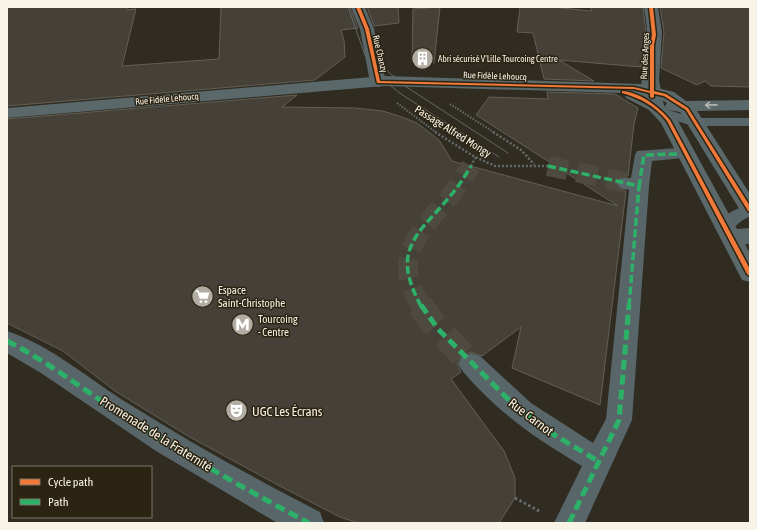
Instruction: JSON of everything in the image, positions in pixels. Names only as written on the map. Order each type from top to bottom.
[{"type":"main road","name":"Rue Fidèle Lehoucq","points":[[7,113],[378,82],[436,82],[612,88],[656,103]]},
{"type":"main road","points":[[656,103],[684,105],[750,105]]},
{"type":"main road","points":[[656,103],[669,121],[735,234],[750,274]]},
{"type":"main road","name":"Rue Fidèle Lehoucq","points":[[7,123],[106,104]]},
{"type":"main road","points":[[684,105],[697,123],[750,210]]},
{"type":"street","name":"Rue Chanzy","points":[[358,7],[366,29],[378,82]]},
{"type":"street","name":"Rue des Anges","points":[[651,7],[654,35],[652,45],[656,103]]},
{"type":"street","points":[[569,523],[619,420],[633,184],[644,155],[677,154]]},
{"type":"street","name":"Promenade de la Fraternité","points":[[7,341],[26,350],[119,412],[254,496],[309,523]]},
{"type":"street","name":"Rue Carnot","points":[[471,364],[532,420],[598,461]]},
{"type":"lane","points":[[656,103],[680,119],[697,123],[750,122]]},
{"type":"lane","points":[[735,234],[731,219],[750,210]]},
{"type":"path","points":[[417,123],[421,122]]},
{"type":"path","points":[[471,166],[476,158]]},
{"type":"path","points":[[515,498],[542,512]]},
{"type":"building","points":[[7,7],[127,7],[127,10],[136,9],[122,66],[219,59],[221,7],[350,7],[358,28],[341,30],[344,40],[345,57],[315,80],[7,106]]},
{"type":"building","points":[[367,7],[398,7],[399,23],[374,26]]},
{"type":"building","points":[[440,7],[434,63],[412,62],[413,9]]},
{"type":"building","points":[[520,7],[551,7],[591,11],[591,7],[643,7],[646,32],[641,67],[559,60],[594,81],[544,79],[533,33],[517,32]]},
{"type":"building","points":[[660,7],[750,7],[750,87],[711,86],[705,81],[697,85],[661,68],[664,32]]},
{"type":"building","name":"Espace Saint-Christophe","points":[[547,92],[615,94],[638,108],[634,124],[628,176],[620,176],[616,182],[619,189],[626,191],[600,405],[512,368],[521,327],[482,356],[471,352],[462,355],[457,363],[461,372],[451,379],[504,451],[515,478],[515,498],[499,523],[358,523],[340,517],[188,436],[115,391],[63,351],[7,323],[7,119],[297,95],[282,107],[355,108],[383,111],[417,123],[439,140],[452,161],[618,206],[476,115],[489,97],[548,99]]},
{"type":"tunnel","points":[[421,306],[412,287],[408,273],[409,258],[412,249],[421,232],[453,193],[471,166]]},
{"type":"tunnel","points":[[548,166],[627,183]]},
{"type":"tunnel","points":[[420,305],[432,322],[471,364]]},
{"type":"tram line","points":[[348,7],[365,55],[381,78],[401,94],[499,157]]},
{"type":"tram line","points":[[362,38],[382,66],[402,84],[508,153]]},
{"type":"marked path","points":[[548,166],[639,186],[644,155],[677,154]]},
{"type":"marked path","points":[[471,166],[447,201],[420,232],[412,245],[408,256],[408,267],[409,278],[413,290],[431,321],[511,402],[553,434],[598,461]]},
{"type":"marked path","points":[[569,523],[619,420],[639,186]]},
{"type":"marked path","points":[[7,341],[36,357],[120,413],[189,456],[309,523]]},
{"type":"cycle path","points":[[358,7],[367,29],[378,82],[634,88],[665,95],[687,109],[750,210]]},
{"type":"cycle path","points":[[651,7],[654,35],[652,45],[652,97]]},
{"type":"cycle path","points":[[623,92],[649,103],[660,111],[669,121],[750,274]]},
{"type":"place","name":"Abri sécurisé V'Lille Tourcoing Centre","points":[[423,59]]},
{"type":"place","name":"Espace Saint-Christophe","points":[[202,296]]},
{"type":"place","name":"Tourcoing - Centre","points":[[242,325]]},
{"type":"place","name":"UGC Les Écrans","points":[[236,411]]}]
